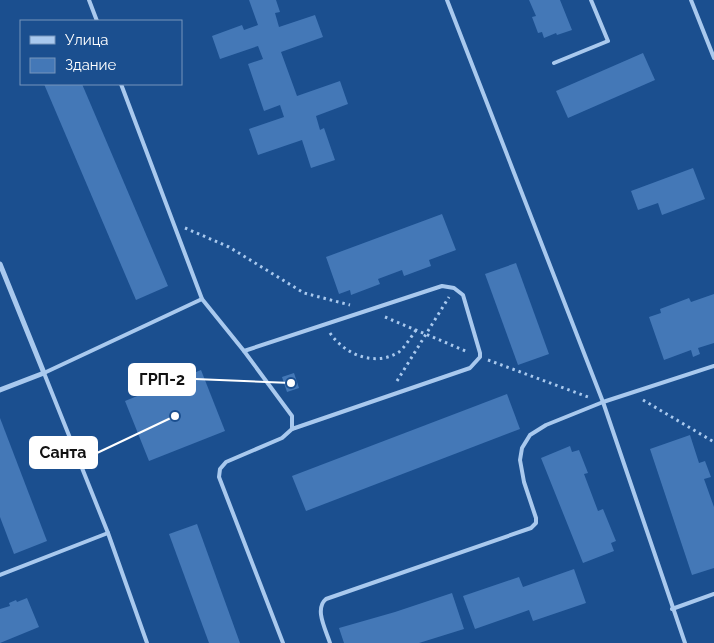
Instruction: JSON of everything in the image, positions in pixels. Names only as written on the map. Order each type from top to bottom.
[{"type":"street","points":[[0,264],[44,373],[0,390]]},
{"type":"lane","points":[[89,0],[97,20]]},
{"type":"lane","points":[[447,0],[603,402],[685,643]]},
{"type":"lane","points":[[554,64],[608,41],[591,0]]},
{"type":"lane","points":[[691,0],[714,58]]},
{"type":"lane","points":[[121,85],[202,299],[244,351],[292,416],[292,430]]},
{"type":"lane","points":[[244,351],[442,286],[454,288],[463,295],[480,357],[470,368],[292,430],[282,438],[226,462],[220,469],[219,477],[284,643]]},
{"type":"lane","points":[[147,643],[108,533],[44,373],[202,299]]},
{"type":"lane","points":[[330,643],[320,608],[322,602],[326,599],[531,528],[536,522],[536,518],[524,482],[520,460],[522,448],[530,435],[546,425],[603,402],[714,366]]},
{"type":"lane","points":[[0,575],[108,533]]},
{"type":"lane","points":[[672,609],[714,594]]},
{"type":"path","points":[[388,396],[454,288]]},
{"type":"path","points":[[324,325],[333,338],[347,350],[371,360],[387,358],[400,351],[416,330]]},
{"type":"path","points":[[632,393],[714,442]]},
{"type":"building","points":[[249,0],[276,0],[280,12],[275,13],[279,27],[315,15],[323,37],[281,52],[297,96],[340,81],[348,104],[316,116],[320,130],[324,128],[335,160],[311,168],[302,140],[258,155],[249,129],[284,117],[280,105],[264,111],[248,64],[263,59],[258,46],[220,59],[212,36],[242,25],[244,30],[258,25]]},
{"type":"building","points":[[529,0],[560,0],[572,30],[557,35],[556,33],[544,38],[542,32],[538,33],[532,17],[536,16]]},
{"type":"building","points":[[643,53],[655,80],[568,118],[556,91]]},
{"type":"building","points":[[44,85],[82,85],[168,286],[136,300]]},
{"type":"building","points":[[693,168],[705,199],[662,215],[658,203],[638,210],[631,191]]},
{"type":"building","points":[[442,214],[456,250],[429,260],[431,266],[404,276],[402,270],[378,279],[380,284],[351,295],[350,290],[339,294],[326,257]]},
{"type":"building","points":[[516,263],[549,354],[518,365],[485,274]]},
{"type":"building","points":[[714,294],[714,343],[698,348],[700,354],[693,357],[691,350],[664,360],[649,317],[661,313],[660,309],[689,298],[691,302]]},
{"type":"building","points":[[201,370],[225,431],[149,461],[125,401]]},
{"type":"building","points":[[294,373],[299,388],[287,392],[282,377]]},
{"type":"building","points":[[507,394],[520,429],[306,511],[292,476]]},
{"type":"building","points":[[0,418],[47,541],[14,554],[0,517]]},
{"type":"building","points":[[690,435],[699,463],[705,461],[711,477],[704,479],[714,507],[714,568],[692,575],[650,449]]},
{"type":"building","points":[[570,446],[572,452],[579,450],[588,473],[584,474],[598,511],[603,509],[616,541],[611,543],[614,551],[583,563],[541,458]]},
{"type":"building","points":[[197,524],[240,643],[209,643],[169,534]]},
{"type":"building","points":[[574,569],[586,603],[533,621],[529,610],[475,629],[463,596],[519,577],[523,587]]},
{"type":"building","points":[[452,593],[464,629],[419,643],[344,643],[339,628]]},
{"type":"building","points":[[27,598],[39,627],[0,643],[0,609],[10,606],[9,603],[16,600],[17,602]]},
{"type":"place","name":"ГРП-2","points":[[291,383]]},
{"type":"place","name":"Санта","points":[[175,416]]}]
